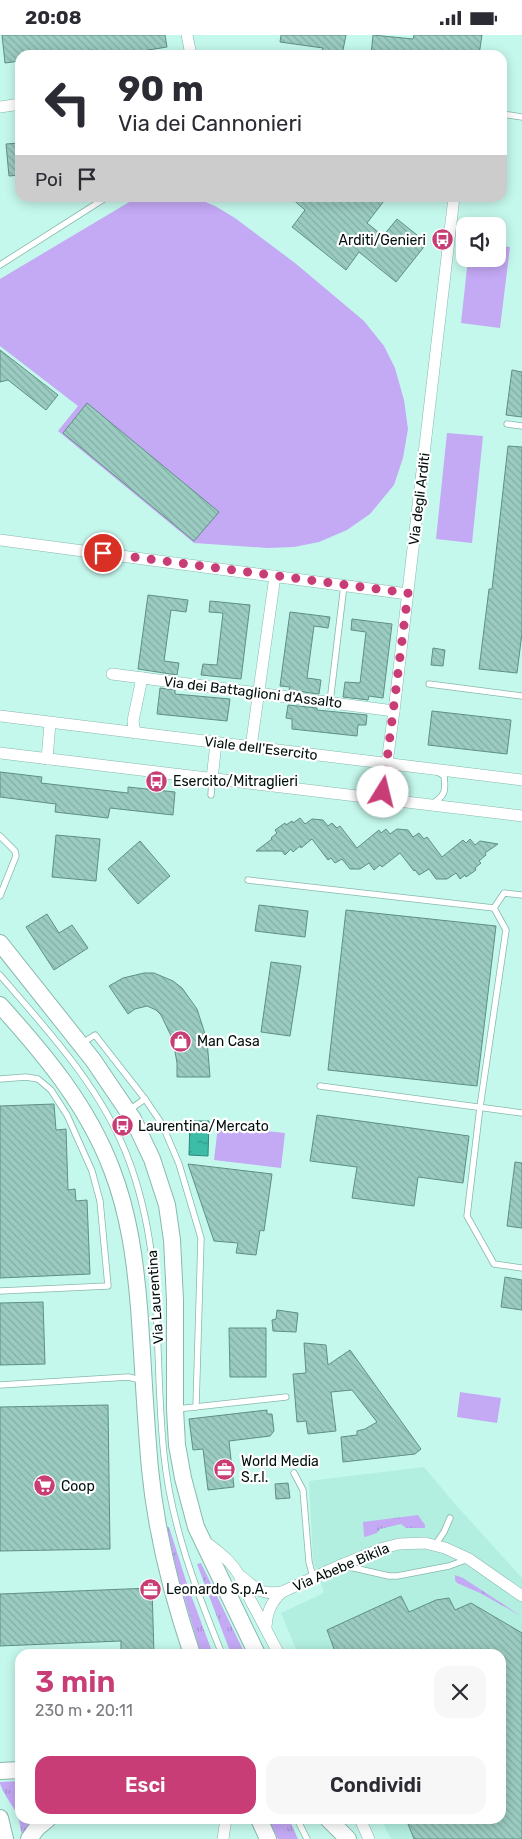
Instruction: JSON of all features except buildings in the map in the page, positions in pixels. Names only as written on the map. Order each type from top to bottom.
[{"type":"main road","name":"Via Laurentina","points":[[0,943],[81,1044],[128,1111],[152,1159],[164,1194],[172,1240],[175,1300],[175,1409],[177,1445],[182,1472],[192,1516],[201,1538],[255,1649]]},
{"type":"main road","name":"Via Laurentina","points":[[0,1005],[46,1058],[75,1097],[90,1122],[112,1169],[126,1212],[133,1249],[156,1515],[176,1602],[190,1649]]},
{"type":"main road","points":[[0,1771],[15,1770]]},
{"type":"main road","points":[[0,1818],[5,1839]]},
{"type":"main road","points":[[29,1839],[42,1824]]},
{"type":"main road","points":[[261,1824],[268,1839]]},
{"type":"main road","points":[[333,1824],[348,1839]]},
{"type":"main road","points":[[340,1824],[348,1839]]},
{"type":"street","points":[[186,35],[190,50]]},
{"type":"street","points":[[0,107],[15,105]]},
{"type":"street","name":"Via degli Arditi","points":[[382,800],[453,202]]},
{"type":"street","points":[[0,540],[408,593]]},
{"type":"street","points":[[251,747],[275,576]]},
{"type":"street","name":"Via dei Battaglioni d'Assalto","points":[[112,674],[394,711]]},
{"type":"street","points":[[135,733],[133,721],[142,678]]},
{"type":"street","name":"Viale dell'Esercito","points":[[0,716],[388,762],[522,780]]},
{"type":"street","points":[[47,759],[50,723]]},
{"type":"street","points":[[212,779],[216,743]]},
{"type":"street","points":[[0,753],[522,816]]},
{"type":"street","name":"Via Laurentina","points":[[201,1538],[223,1556],[242,1577],[244,1587],[277,1649]]},
{"type":"street","name":"Via Abebe Bikila","points":[[242,1577],[260,1592],[273,1594],[282,1592],[341,1565],[392,1545],[416,1543],[434,1545],[469,1559],[522,1595]]},
{"type":"street","points":[[266,1627],[271,1604],[282,1592]]},
{"type":"street","points":[[223,1839],[225,1824]]},
{"type":"street","points":[[362,1824],[370,1839]]},
{"type":"lane","points":[[507,115],[522,117]]},
{"type":"lane","points":[[0,265],[99,202]]},
{"type":"lane","points":[[507,424],[522,426]]},
{"type":"lane","points":[[330,702],[344,585]]},
{"type":"lane","points":[[429,684],[522,696]]},
{"type":"lane","points":[[430,805],[440,799],[445,789],[444,777],[434,768]]},
{"type":"lane","points":[[211,795],[212,779]]},
{"type":"lane","points":[[0,836],[15,851],[16,856],[0,895]]},
{"type":"lane","points":[[248,880],[494,908]]},
{"type":"lane","points":[[494,908],[504,893],[522,895]]},
{"type":"lane","points":[[494,908],[506,930],[480,1107],[467,1216],[494,1265],[522,1268]]},
{"type":"lane","name":"Via Laurentina","points":[[0,975],[65,1052],[89,1085],[122,1142],[136,1182],[145,1212],[154,1271],[164,1456],[169,1493],[191,1575],[220,1649]]},
{"type":"lane","points":[[81,1044],[95,1035],[145,1099],[162,1125],[179,1164],[201,1238],[196,1407]]},
{"type":"lane","points":[[0,1079],[26,1077],[38,1079],[45,1084],[60,1102],[79,1139],[92,1171],[100,1201],[108,1286],[0,1291]]},
{"type":"lane","points":[[320,1086],[522,1113]]},
{"type":"lane","points":[[128,1111],[145,1099]]},
{"type":"lane","points":[[0,1385],[128,1377],[145,1381]]},
{"type":"lane","points":[[175,1409],[286,1397]]},
{"type":"lane","points":[[294,1473],[303,1490],[309,1562],[313,1577]]},
{"type":"lane","points":[[434,1545],[447,1527],[450,1518]]},
{"type":"lane","points":[[341,1565],[388,1576],[397,1576],[433,1570],[469,1559]]},
{"type":"lane","points":[[300,1824],[307,1839]]},
{"type":"shaded area","points":[[424,1467],[522,1578],[522,1839],[391,1839],[384,1824],[506,1824],[506,1649],[296,1649],[281,1613],[324,1593],[313,1560],[309,1481]]},
{"type":"green space","points":[[129,202],[206,202],[215,206],[235,218],[295,263],[364,321],[384,346],[395,368],[404,400],[408,429],[403,458],[394,485],[370,514],[347,530],[319,542],[294,547],[268,548],[194,543],[58,431],[78,406],[0,346],[0,279]]},
{"type":"green space","points":[[506,246],[510,247],[500,328],[461,323],[467,267],[506,267]]},
{"type":"green space","points":[[447,433],[483,436],[472,543],[436,539]]},
{"type":"green space","points":[[218,1126],[285,1133],[281,1168],[214,1160]]},
{"type":"green space","points":[[460,1392],[501,1398],[497,1423],[457,1417]]},
{"type":"green space","points":[[418,1515],[425,1528],[406,1528],[401,1524],[380,1529],[377,1533],[364,1536],[363,1522]]},
{"type":"green space","points":[[167,1527],[169,1527],[188,1587],[211,1649],[200,1649],[178,1577]]},
{"type":"green space","points":[[201,1563],[243,1649],[229,1649],[197,1564]]},
{"type":"green space","points":[[455,1575],[463,1578],[521,1616],[480,1593],[457,1583]]},
{"type":"green space","points":[[15,1781],[15,1811],[4,1793],[0,1782]]},
{"type":"green space","points":[[20,1824],[29,1824],[22,1835]]},
{"type":"green space","points":[[270,1824],[291,1824],[298,1839],[278,1839]]},
{"type":"water","points":[[190,1121],[209,1121],[208,1156],[189,1155]]},
{"type":"place","name":"Arditi/Genieri","points":[[442,240]]},
{"type":"place","name":"Esercito/Mitraglieri","points":[[157,781]]},
{"type":"place","name":"Man Casa","points":[[181,1041]]},
{"type":"place","name":"Laurentina/Mercato","points":[[122,1126]]},
{"type":"place","name":"World Media S.r.l.","points":[[225,1469]]},
{"type":"place","name":"Coop","points":[[45,1486]]},
{"type":"place","name":"Leonardo S.p.A.","points":[[150,1589]]},
{"type":"route","points":[[103,553],[408,593],[383,792]]}]
